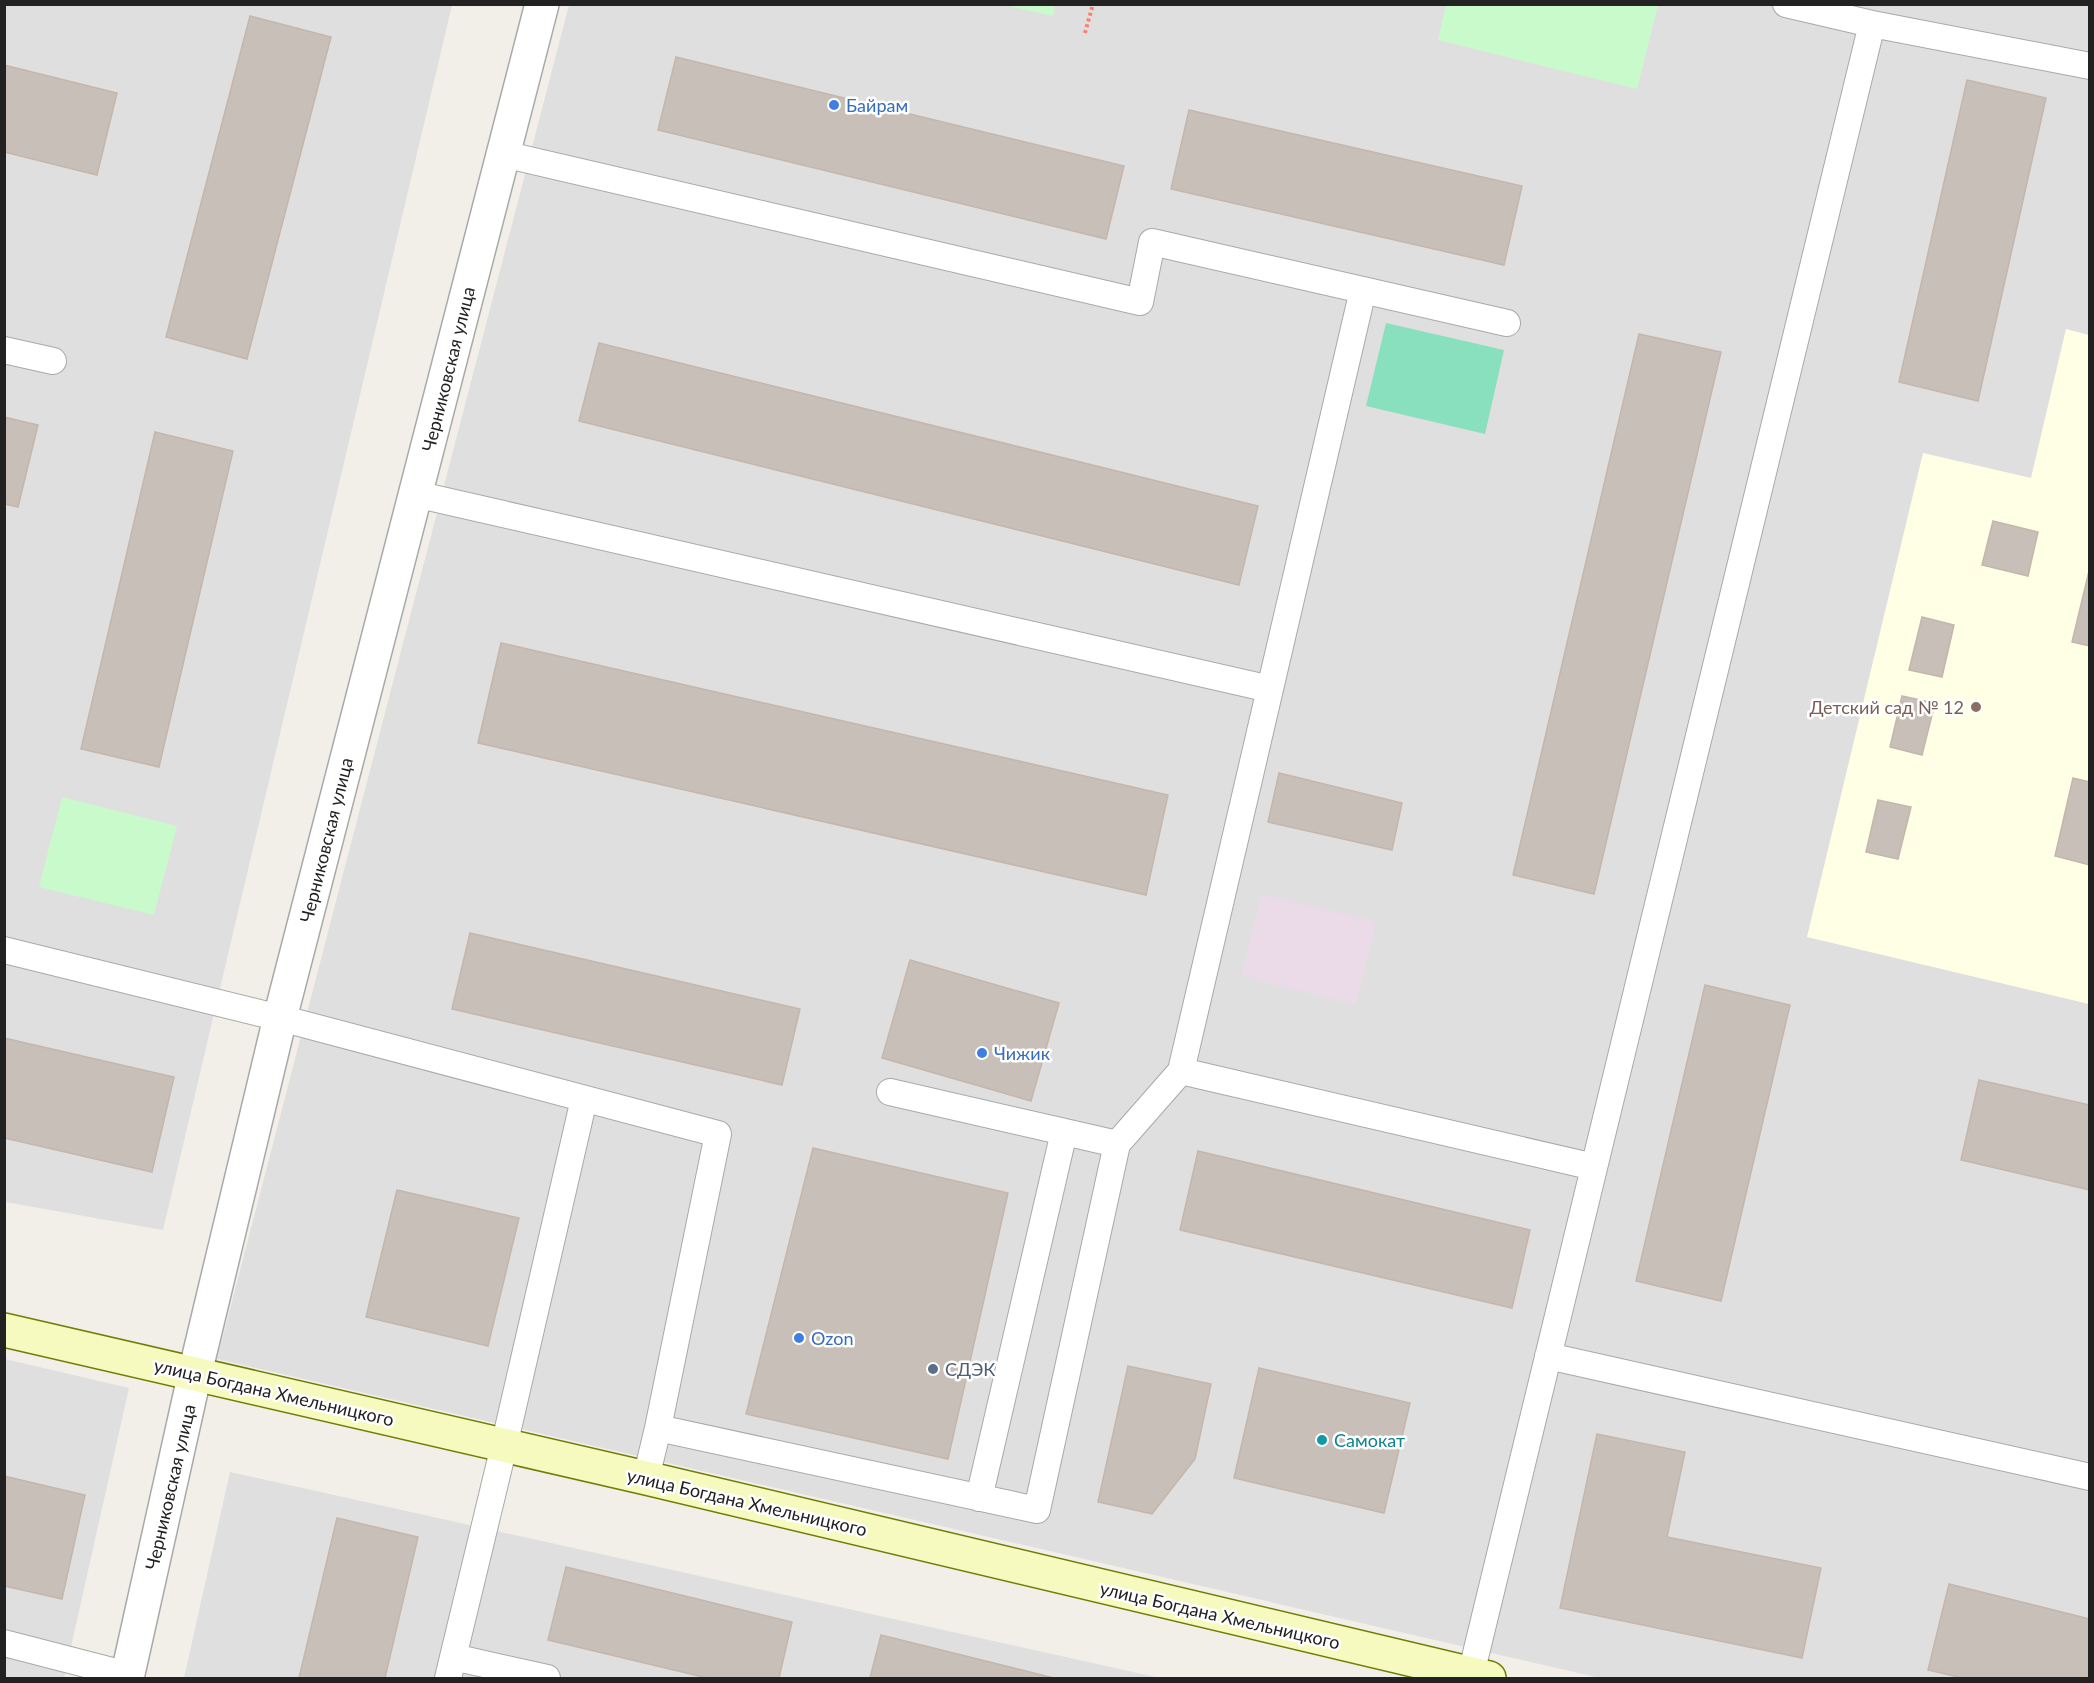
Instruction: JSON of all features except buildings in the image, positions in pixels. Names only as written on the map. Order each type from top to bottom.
[{"type":"main road","name":"улица Богдана Хмельницкого","points":[[4,1330],[646,1478],[1477,1677]]},
{"type":"street","name":"Черниковская улица","points":[[127,1677],[195,1373],[280,1018],[542,4]]},
{"type":"lane","points":[[1786,4],[1872,24],[2090,66]]},
{"type":"lane","points":[[1477,1677],[1548,1356],[1872,24]]},
{"type":"lane","points":[[503,154],[1140,302],[1152,242],[1507,323]]},
{"type":"lane","points":[[657,1428],[1037,1510],[1117,1144],[1181,1071],[1363,290]]},
{"type":"lane","points":[[4,350],[52,361]]},
{"type":"lane","points":[[415,494],[1270,689]]},
{"type":"lane","points":[[4,950],[280,1018],[718,1134],[646,1478]]},
{"type":"lane","points":[[1181,1071],[1594,1167]]},
{"type":"lane","points":[[890,1092],[1117,1144]]},
{"type":"lane","points":[[547,1678],[451,1667],[584,1099]]},
{"type":"lane","points":[[979,1498],[1064,1132]]},
{"type":"lane","points":[[1548,1356],[2090,1477]]},
{"type":"lane","points":[[4,1642],[127,1677]]},
{"type":"path","points":[[1085,33],[1093,4]]},
{"type":"shaded area","points":[[4,5],[452,5],[163,1230],[5,1202]]},
{"type":"shaded area","points":[[569,5],[2089,5],[2089,1678],[1600,1678],[217,1359]]},
{"type":"shaded area","name":"Детский сад № 12","points":[[2066,329],[2089,335],[2089,1004],[1807,937],[1923,453],[2031,478]]},
{"type":"shaded area","points":[[1262,894],[1376,922],[1355,1005],[1241,976]]},
{"type":"shaded area","points":[[5,1359],[129,1388],[64,1678],[5,1678]]},
{"type":"shaded area","points":[[230,1472],[1160,1678],[184,1678]]},
{"type":"green space","points":[[1446,4],[1658,5],[1637,89],[1438,40]]},
{"type":"green space","points":[[1004,5],[1055,5],[1053,16]]},
{"type":"green space","points":[[1386,323],[1504,350],[1485,434],[1366,406]]},
{"type":"green space","points":[[62,797],[177,826],[154,915],[39,887]]},
{"type":"place","name":"Байрам","points":[[834,105]]},
{"type":"place","name":"Детский сад № 12","points":[[1976,707]]},
{"type":"place","name":"Чижик","points":[[982,1053]]},
{"type":"place","name":"Ozon","points":[[799,1338]]},
{"type":"place","name":"СДЭК","points":[[933,1369]]},
{"type":"place","name":"Самокат","points":[[1322,1440]]}]
